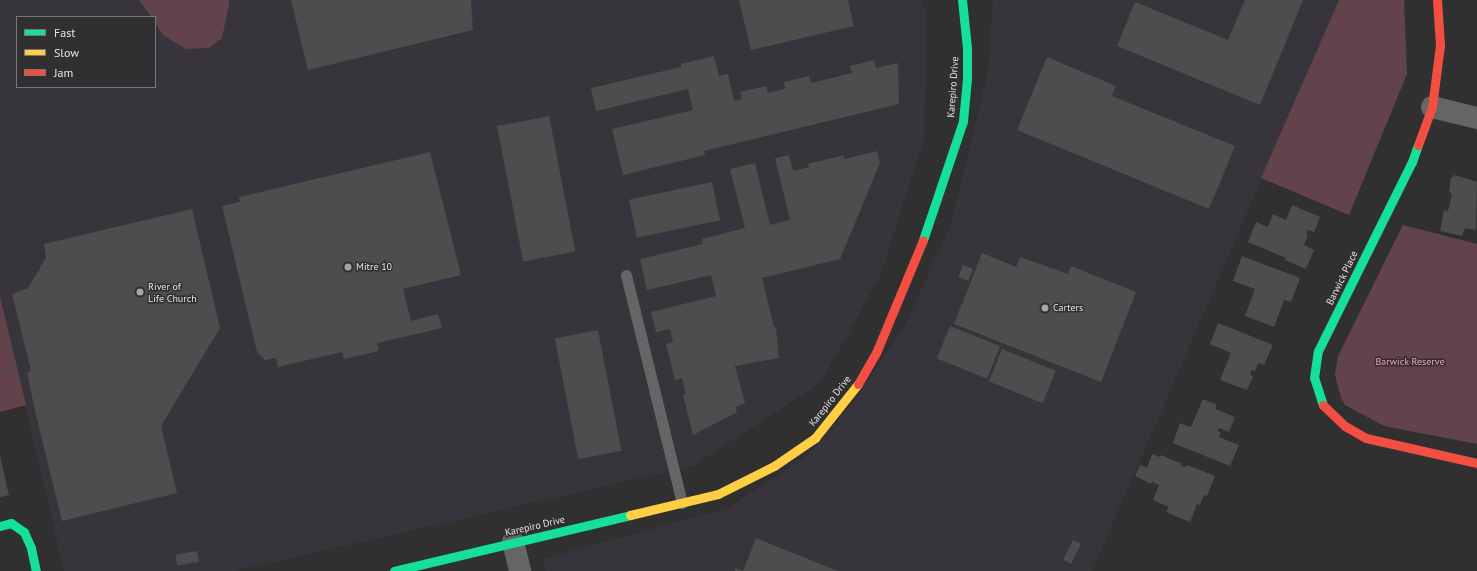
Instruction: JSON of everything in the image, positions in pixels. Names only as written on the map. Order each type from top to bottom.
[{"type":"street","name":"Karepiro Drive","points":[[394,571],[718,494],[774,466],[815,438],[853,392],[876,353],[919,249],[942,187],[962,121],[967,71],[962,0]]},
{"type":"street","name":"Barwick Place","points":[[1437,0],[1440,45],[1432,107],[1412,162],[1318,352],[1314,378],[1323,406],[1344,426],[1366,438],[1477,463]]},
{"type":"street","points":[[1432,107],[1477,118]]},
{"type":"street","points":[[0,526],[11,524],[24,532],[31,548],[36,571]]},
{"type":"street","points":[[513,542],[520,571]]},
{"type":"lane","points":[[626,275],[682,503]]},
{"type":"shaded area","points":[[0,0],[921,0],[927,15],[924,139],[880,276],[820,383],[693,466],[234,571],[64,571],[0,296]]},
{"type":"shaded area","points":[[993,0],[1339,0],[1092,571],[546,571],[543,559],[728,508],[805,458],[854,401],[905,325],[949,230],[988,72]]},
{"type":"green space","points":[[139,0],[229,0],[222,38],[209,48],[186,49],[163,35],[156,24],[156,16],[150,16]]},
{"type":"green space","points":[[1339,0],[1404,0],[1407,74],[1349,215],[1261,178]]},
{"type":"green space","name":"Barwick Reserve","points":[[1403,225],[1477,244],[1477,444],[1384,426],[1345,405],[1341,398],[1335,375],[1338,356]]},
{"type":"green space","points":[[0,296],[26,405],[0,412]]},
{"type":"building","points":[[291,0],[471,0],[473,30],[308,70]]},
{"type":"building","points":[[739,0],[848,0],[854,26],[751,50]]},
{"type":"building","points":[[1245,0],[1303,0],[1260,105],[1117,46],[1135,2],[1228,40]]},
{"type":"building","points":[[714,56],[719,76],[728,74],[734,101],[742,99],[740,92],[766,86],[768,93],[785,89],[784,82],[809,76],[811,83],[852,73],[850,66],[874,60],[876,68],[898,63],[899,104],[704,151],[705,155],[623,175],[612,129],[693,110],[688,89],[596,111],[591,88],[681,67],[681,64]]},
{"type":"building","points":[[1047,57],[1116,86],[1112,96],[1235,146],[1209,209],[1017,130]]},
{"type":"building","points":[[549,116],[575,251],[523,262],[497,126]]},
{"type":"building","points":[[877,151],[880,163],[840,259],[762,278],[774,327],[776,327],[779,358],[735,366],[745,403],[736,407],[737,412],[693,435],[683,395],[686,394],[682,378],[675,380],[666,344],[673,342],[670,329],[656,332],[651,312],[716,296],[711,275],[647,290],[640,259],[703,244],[702,239],[745,228],[730,169],[755,163],[770,225],[790,220],[775,158],[789,155],[793,171],[809,167],[808,164],[844,155],[844,159]]},
{"type":"building","name":"Mitre 10","points":[[430,152],[461,275],[403,289],[411,321],[438,314],[442,328],[377,343],[379,351],[344,359],[342,352],[278,367],[276,358],[265,360],[257,352],[222,206],[240,202],[239,197]]},
{"type":"building","points":[[1455,175],[1477,182],[1476,230],[1465,228],[1462,236],[1440,231],[1444,210],[1448,211],[1452,195],[1449,191],[1451,178]]},
{"type":"building","points":[[712,182],[720,220],[637,238],[629,200]]},
{"type":"building","points":[[1292,205],[1320,217],[1314,232],[1308,230],[1306,235],[1308,235],[1304,245],[1314,250],[1306,269],[1285,260],[1286,258],[1248,242],[1256,222],[1268,227],[1273,214],[1286,220]]},
{"type":"building","points":[[192,209],[220,328],[161,426],[177,493],[62,521],[35,411],[27,372],[31,371],[12,294],[28,288],[46,258],[44,244]]},
{"type":"building","name":"Carters","points":[[982,253],[1016,267],[1020,257],[1068,274],[1071,266],[1136,292],[1101,382],[954,324]]},
{"type":"building","points":[[1242,256],[1300,278],[1291,302],[1284,300],[1274,327],[1245,316],[1255,289],[1233,281]]},
{"type":"building","points":[[963,265],[973,269],[968,281],[958,277]]},
{"type":"building","points":[[1218,323],[1273,345],[1264,365],[1258,363],[1255,371],[1252,370],[1250,374],[1253,377],[1247,390],[1220,380],[1231,353],[1210,344]]},
{"type":"building","points":[[950,326],[1000,346],[987,379],[937,358]]},
{"type":"building","points":[[598,330],[621,451],[578,459],[555,338]]},
{"type":"building","points":[[1002,349],[1056,371],[1043,403],[989,381]]},
{"type":"building","points":[[14,366],[15,372],[10,373],[9,367]]},
{"type":"building","points":[[1203,399],[1217,405],[1215,409],[1235,417],[1229,432],[1219,428],[1217,431],[1221,433],[1219,437],[1239,445],[1230,466],[1173,443],[1180,423],[1191,427]]},
{"type":"building","points":[[1152,454],[1160,457],[1161,455],[1182,464],[1181,466],[1186,467],[1187,465],[1215,476],[1207,496],[1204,495],[1200,505],[1197,504],[1190,522],[1166,512],[1169,507],[1153,500],[1159,485],[1152,482],[1151,484],[1135,476],[1140,465],[1147,468]]},
{"type":"building","points":[[0,456],[9,495],[0,497]]},
{"type":"building","points":[[756,538],[838,571],[743,571]]},
{"type":"building","points":[[1073,540],[1081,544],[1071,564],[1063,560]]},
{"type":"building","points":[[197,551],[199,562],[177,566],[175,555]]},
{"type":"building","points":[[736,568],[743,571],[735,571]]},
{"type":"traffic: fast","points":[[923,240],[963,121],[967,79],[967,48],[962,0]]},
{"type":"traffic: fast","points":[[1323,405],[1314,378],[1318,351],[1412,162],[1418,145]]},
{"type":"traffic: fast","points":[[394,571],[630,515]]},
{"type":"traffic: fast","points":[[0,526],[11,523],[24,532],[31,548],[36,571]]},
{"type":"traffic: slow","points":[[630,515],[718,494],[774,466],[815,438],[858,384]]},
{"type":"traffic: jam","points":[[1418,145],[1432,107],[1440,45],[1437,0]]},
{"type":"traffic: jam","points":[[858,384],[876,353],[923,240]]},
{"type":"traffic: jam","points":[[1323,405],[1345,426],[1366,438],[1477,463]]},
{"type":"place","name":"Mitre 10","points":[[348,267]]},
{"type":"place","name":"River of Life Church","points":[[140,292]]},
{"type":"place","name":"Carters","points":[[1045,308]]}]
